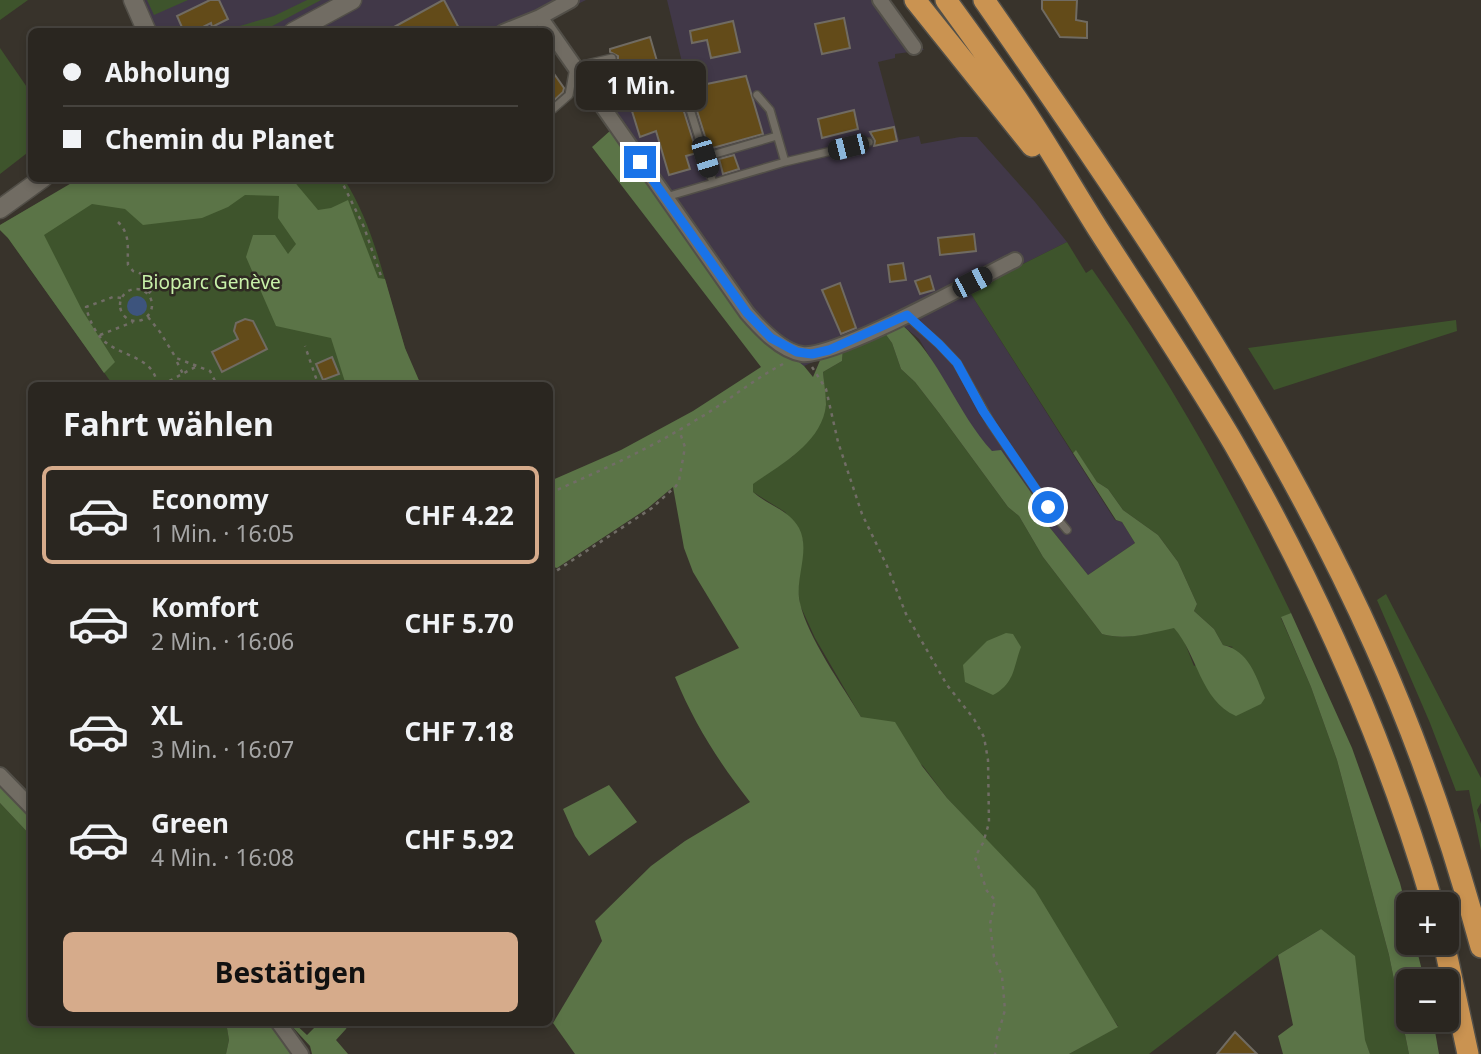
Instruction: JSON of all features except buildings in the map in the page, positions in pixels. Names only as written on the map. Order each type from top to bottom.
[{"type":"highway","points":[[915,0],[1099,230]]},
{"type":"highway","points":[[946,0],[1017,100],[1172,341],[1222,424],[1306,580],[1344,661],[1379,745],[1429,892]]},
{"type":"highway","points":[[984,0],[1170,273],[1245,397],[1317,526],[1366,627],[1410,730],[1442,816],[1481,947]]},
{"type":"highway","points":[[1447,955],[1468,1054]]},
{"type":"street","points":[[132,0],[145,28]]},
{"type":"street","points":[[300,28],[352,0]]},
{"type":"street","points":[[513,28],[571,0]]},
{"type":"street","points":[[880,0],[914,47]]},
{"type":"street","points":[[540,17],[547,28]]},
{"type":"street","points":[[553,36],[760,328],[771,338],[803,354],[829,350],[907,315],[1015,260]]},
{"type":"street","points":[[0,209],[37,182]]},
{"type":"street","points":[[0,775],[28,804]]},
{"type":"street","points":[[281,1026],[302,1054]]},
{"type":"lane","points":[[553,109],[569,95],[574,67],[612,58]]},
{"type":"lane","points":[[684,90],[713,183]]},
{"type":"lane","points":[[757,95],[770,110],[785,162]]},
{"type":"lane","points":[[705,157],[777,136]]},
{"type":"lane","points":[[666,197],[785,162],[869,142]]},
{"type":"lane","points":[[907,315],[957,363],[992,425],[1067,530]]},
{"type":"path","points":[[342,182],[364,227],[382,276]]},
{"type":"path","points":[[118,222],[129,242],[128,265],[133,271],[145,275],[153,289],[148,293]]},
{"type":"path","points":[[99,335],[147,317],[152,307],[151,296],[133,289],[128,290],[121,298],[121,312],[125,318],[136,321]]},
{"type":"path","points":[[121,298],[113,297],[86,307],[99,335],[119,352],[135,357],[148,366],[158,382]]},
{"type":"path","points":[[147,317],[160,331],[183,374]]},
{"type":"path","points":[[305,346],[317,381],[314,382]]},
{"type":"path","points":[[553,493],[629,458],[727,401],[763,374],[803,354],[825,389],[838,442],[862,514],[906,614],[947,685],[980,728],[987,746],[989,823],[975,857],[987,891],[995,900],[990,924],[993,957],[1002,976],[1005,1010],[995,1054]]},
{"type":"path","points":[[177,359],[210,372],[215,382]]},
{"type":"path","points":[[166,382],[197,366]]},
{"type":"path","points":[[553,573],[652,508],[676,486],[685,447],[679,430]]},
{"type":"shaded area","points":[[133,0],[586,0],[529,28],[146,28]]},
{"type":"shaded area","points":[[667,0],[882,0],[924,50],[895,54],[895,58],[878,62],[899,140],[919,136],[921,144],[960,137],[977,137],[1067,242],[969,291],[1115,520],[1122,522],[1135,543],[1088,575],[1034,508],[1032,494],[975,433],[919,339],[901,324],[804,366],[770,343],[601,106],[688,87]]},
{"type":"green space","points":[[0,0],[28,0],[0,20]]},
{"type":"green space","points":[[147,0],[188,0],[154,15]]},
{"type":"green space","points":[[307,0],[321,0],[269,28],[233,28],[274,16]]},
{"type":"green space","points":[[0,48],[28,89],[28,152],[0,174]]},
{"type":"green space","points":[[611,130],[750,323],[804,366],[813,377],[821,358],[843,349],[842,361],[823,372],[826,405],[817,431],[798,452],[753,484],[753,492],[784,512],[799,528],[803,556],[799,594],[804,617],[835,676],[861,717],[895,722],[922,766],[947,798],[1035,890],[1118,1027],[1069,1054],[575,1054],[553,1023],[602,941],[595,921],[651,866],[685,841],[750,802],[708,742],[675,677],[739,648],[693,572],[684,548],[673,487],[648,508],[557,568],[553,567],[553,480],[621,450],[693,411],[761,367],[592,147]]},
{"type":"green space","points":[[73,182],[295,182],[318,210],[331,208],[348,200],[378,278],[385,279],[405,348],[420,382],[345,382],[331,338],[276,326],[246,257],[253,235],[275,235],[288,254],[296,244],[278,218],[279,196],[245,195],[228,207],[202,218],[143,225],[125,209],[92,204],[44,235],[82,310],[115,362],[104,373],[0,230],[0,225]]},
{"type":"green space","name":"Bioparc Genève","points":[[75,182],[346,182],[372,239],[406,350],[420,382],[111,382],[0,230],[0,225]]},
{"type":"green space","points":[[1067,242],[1086,273],[1092,269],[1120,310],[1199,437],[1247,524],[1291,613],[1281,618],[1311,687],[1337,760],[1389,955],[1396,990],[1396,1032],[1405,1032],[1409,1054],[1370,1054],[1321,929],[1278,955],[1149,1054],[1069,1054],[1118,1026],[976,829],[947,798],[923,766],[861,717],[815,638],[800,605],[798,590],[803,541],[785,512],[753,492],[752,484],[793,456],[826,406],[823,372],[842,361],[843,349],[884,332],[892,343],[901,369],[915,382],[1008,507],[1019,516],[1043,557],[1102,634],[1129,636],[1174,627],[1183,638],[1194,666],[1233,647],[1223,645],[1214,629],[1194,611],[1197,604],[1178,562],[1158,535],[1123,510],[1108,489],[1097,482],[1076,451],[1073,453],[969,291]]},
{"type":"green space","points":[[1456,320],[1457,331],[1274,390],[1248,348]]},
{"type":"green space","points":[[901,324],[927,353],[980,436],[992,451],[1001,450],[1032,494],[1034,508],[1088,575],[1135,543],[1122,522],[1116,520],[1073,453],[1076,450],[1097,482],[1108,489],[1123,510],[1158,535],[1178,562],[1197,604],[1194,611],[1214,629],[1223,645],[1239,653],[1250,666],[1265,698],[1261,704],[1236,716],[1224,709],[1207,688],[1174,628],[1129,636],[1102,634],[1043,557],[1019,516],[1008,507],[915,382],[901,369],[892,343],[884,332]]},
{"type":"green space","points":[[1386,594],[1481,778],[1481,803],[1477,810],[1481,824],[1481,851],[1469,790],[1456,791],[1377,600]]},
{"type":"green space","points":[[1291,613],[1352,748],[1400,883],[1402,892],[1396,892],[1396,955],[1418,955],[1422,969],[1396,969],[1396,990],[1337,760],[1311,687],[1281,617]]},
{"type":"green space","points":[[1006,633],[1013,634],[1021,647],[1006,685],[993,695],[965,682],[963,665],[987,641]]},
{"type":"green space","points":[[0,783],[28,816],[28,833],[0,803]]},
{"type":"green space","points":[[609,785],[637,822],[589,856],[575,836],[563,809]]},
{"type":"green space","points":[[0,803],[28,833],[28,1026],[227,1026],[229,1040],[226,1054],[0,1054]]},
{"type":"green space","points":[[1321,929],[1355,956],[1365,1040],[1370,1054],[1283,1054],[1278,1036],[1293,1025],[1278,955]]},
{"type":"green space","points":[[227,1026],[272,1026],[283,1037],[293,1054],[226,1054],[229,1040]]},
{"type":"green space","points":[[292,1026],[297,1026],[307,1035],[316,1026],[347,1026],[336,1040],[348,1054],[312,1054],[310,1046]]},
{"type":"green space","points":[[1405,1032],[1435,1032],[1439,1054],[1409,1054]]},
{"type":"water","points":[[137,296],[144,299],[147,306],[144,313],[137,316],[130,313],[127,306],[130,299]]},
{"type":"route","points":[[640,162],[747,313],[771,338],[797,352],[812,354],[829,350],[907,315],[957,363],[983,411],[1048,507]]}]
